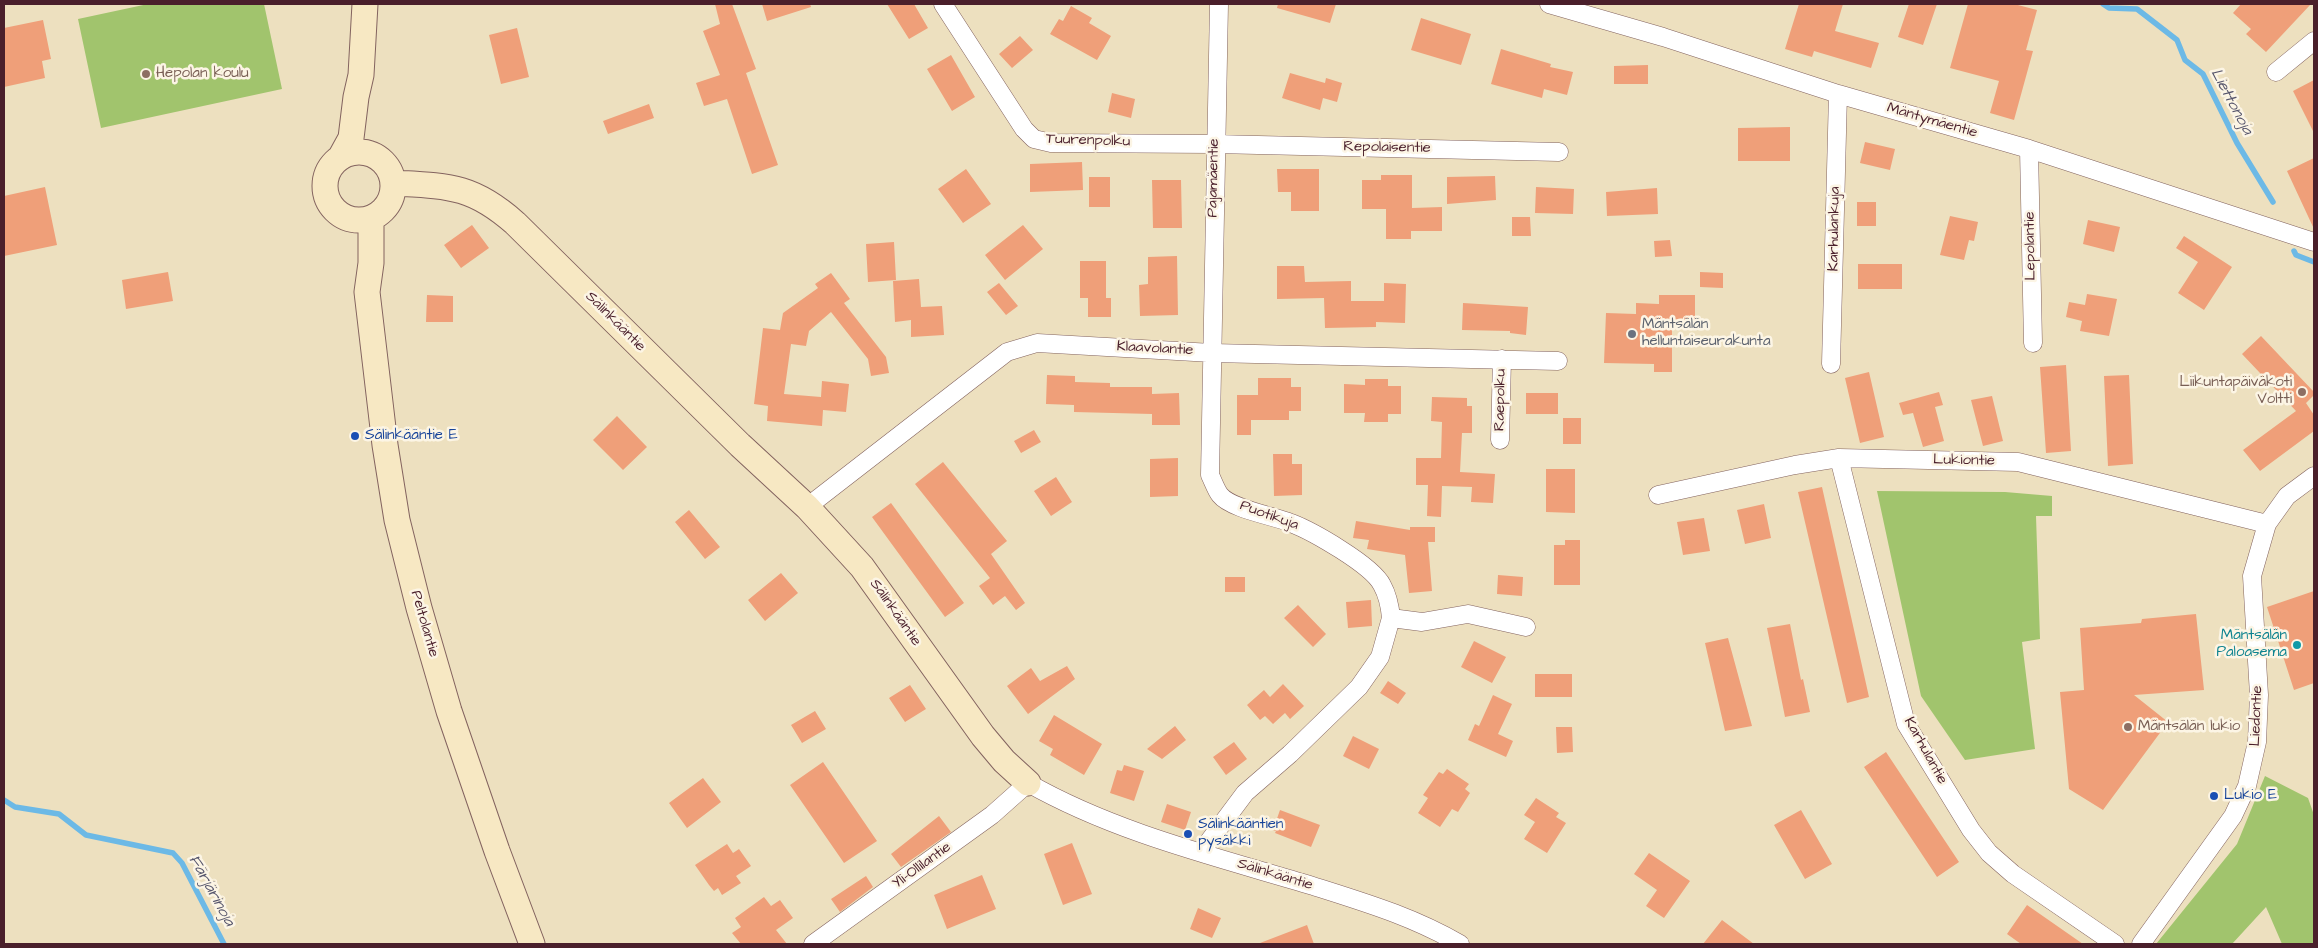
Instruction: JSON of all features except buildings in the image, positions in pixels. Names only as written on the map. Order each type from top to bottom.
[{"type":"main road","points":[[361,76],[370,140],[378,158],[390,173],[392,194],[388,204],[380,212],[360,218],[338,213],[330,204],[326,194],[325,182],[328,173],[340,158],[351,138],[356,97],[361,76],[365,4]]},
{"type":"main road","points":[[340,158],[359,152],[378,158]]},
{"type":"main road","name":"Sälinkääntie","points":[[392,183],[444,186],[473,194],[494,205],[740,445],[807,507],[862,567],[983,736],[1004,761],[1028,783]]},
{"type":"main road","name":"Peltolantie","points":[[360,218],[358,265],[367,292],[388,464],[397,520],[419,608],[449,711],[497,851],[532,944]]},
{"type":"street","name":"Tuurenpolku","points":[[943,4],[1024,130],[1034,139],[1051,143],[1214,144]]},
{"type":"street","name":"Pajamäentie","points":[[1212,353],[1214,144],[1218,4]]},
{"type":"street","name":"Mäntymäentie","points":[[1549,4],[1662,37],[1838,94],[2029,149],[2314,242]]},
{"type":"street","points":[[2276,72],[2314,41]]},
{"type":"street","name":"Karhulankuja","points":[[1831,364],[1838,94]]},
{"type":"street","name":"Repolaisentie","points":[[1214,144],[1559,152]]},
{"type":"street","name":"Lepolantie","points":[[2029,149],[2033,342]]},
{"type":"street","name":"Klaavolantie","points":[[807,507],[1007,352],[1037,343],[1212,353],[1558,361]]},
{"type":"street","name":"Puotikuja","points":[[1201,852],[1245,793],[1290,754],[1359,687],[1380,658],[1391,618],[1390,607],[1382,583],[1355,559],[1329,542],[1292,523],[1238,506],[1220,496],[1210,475],[1212,353]]},
{"type":"street","name":"Raepolku","points":[[1500,440],[1502,359]]},
{"type":"street","name":"Lukiontie","points":[[1658,495],[1795,465],[1839,458],[2018,462],[2267,524]]},
{"type":"street","name":"Karhulantie","points":[[1839,458],[1906,724],[1971,830],[1989,853],[2013,874],[2115,944]]},
{"type":"street","name":"Liedontie","points":[[2141,944],[2233,816],[2247,786],[2257,742],[2259,695],[2252,576],[2267,524],[2287,496],[2314,476]]},
{"type":"street","points":[[1391,618],[1422,622],[1468,614],[1526,627]]},
{"type":"street","name":"Sälinkääntie","points":[[1028,783],[1058,800],[1106,821],[1394,912],[1460,944]]},
{"type":"street","name":"Yli-Ollilantie","points":[[813,944],[992,815],[1028,783]]},
{"type":"street","points":[[1427,944],[1443,935]]},
{"type":"green space","points":[[148,4],[264,4],[282,89],[101,128],[78,19]]},
{"type":"green space","points":[[1877,491],[2005,492],[2052,496],[2052,516],[2036,516],[2040,639],[2022,642],[2035,749],[1965,760],[1921,696]]},
{"type":"green space","points":[[2265,776],[2308,798],[2314,815],[2314,944],[2282,944],[2266,907],[2232,944],[2156,944],[2237,844]]},
{"type":"waterway","name":"Liettonoja","points":[[2103,4],[2109,8],[2137,9],[2177,40],[2185,60],[2203,74],[2237,143],[2273,202]]},
{"type":"waterway","name":"Liettonoja","points":[[2294,251],[2296,255],[2314,262]]},
{"type":"waterway","name":"Färjärinoja","points":[[4,800],[15,807],[59,814],[86,835],[173,853],[182,863],[224,944]]},
{"type":"place","name":"Hepolan koulu","points":[[146,74]]},
{"type":"place","name":"Mäntsälän helluntaiseurakunta","points":[[1632,334]]},
{"type":"place","name":"Liikuntapäiväkoti Voltti","points":[[2302,392]]},
{"type":"place","name":"Sälinkääntie E","points":[[355,436]]},
{"type":"place","name":"Mäntsälän Paloasema","points":[[2297,645]]},
{"type":"place","name":"Mäntsälän lukio","points":[[2128,727]]},
{"type":"place","name":"Lukio E","points":[[2214,796]]},
{"type":"place","name":"Sälinkääntien pysäkki","points":[[1188,834]]}]
